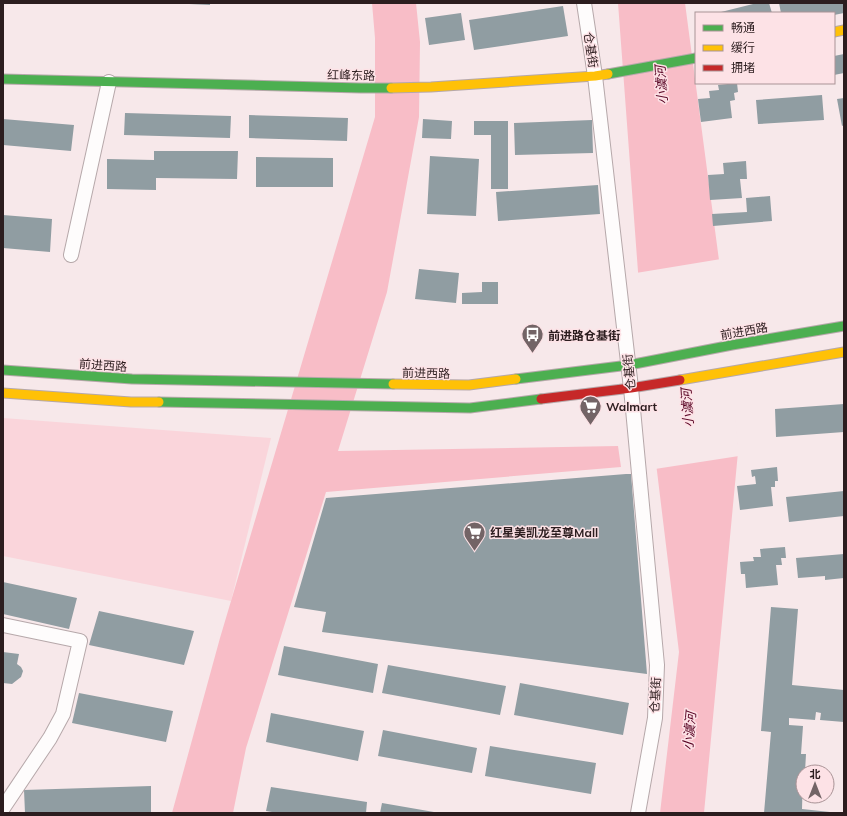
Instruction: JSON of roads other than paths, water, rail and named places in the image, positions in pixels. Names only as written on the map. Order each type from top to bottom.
[{"type":"main road","name":"红峰东路","points":[[3,79],[360,88],[431,87],[595,76],[695,58]]},
{"type":"main road","name":"前进西路","points":[[3,370],[132,379],[468,385],[629,365],[732,345],[844,326]]},
{"type":"main road","points":[[3,393],[131,402],[470,408],[638,387],[844,352]]},
{"type":"street","name":"仓基街","points":[[584,3],[595,76],[629,365],[638,387],[657,665],[654,718],[638,813]]},
{"type":"street","points":[[71,255],[109,82]]},
{"type":"street","points":[[3,625],[80,641],[63,714],[50,738],[3,808]]},
{"type":"water","points":[[372,3],[416,3],[420,42],[419,117],[387,292],[338,451],[618,446],[621,467],[326,492],[246,748],[233,813],[172,813],[220,638],[375,117],[375,38]]},
{"type":"water","name":"小澞河","points":[[618,3],[685,3],[722,283],[738,452],[704,813],[660,813],[679,652],[656,463],[639,285]]},
{"type":"place","name":"前进路仓基街","points":[[533,354]]},
{"type":"place","name":"Walmart","points":[[590,426]]},
{"type":"place","name":"红星美凯龙至尊Mall","points":[[474,552]]}]
